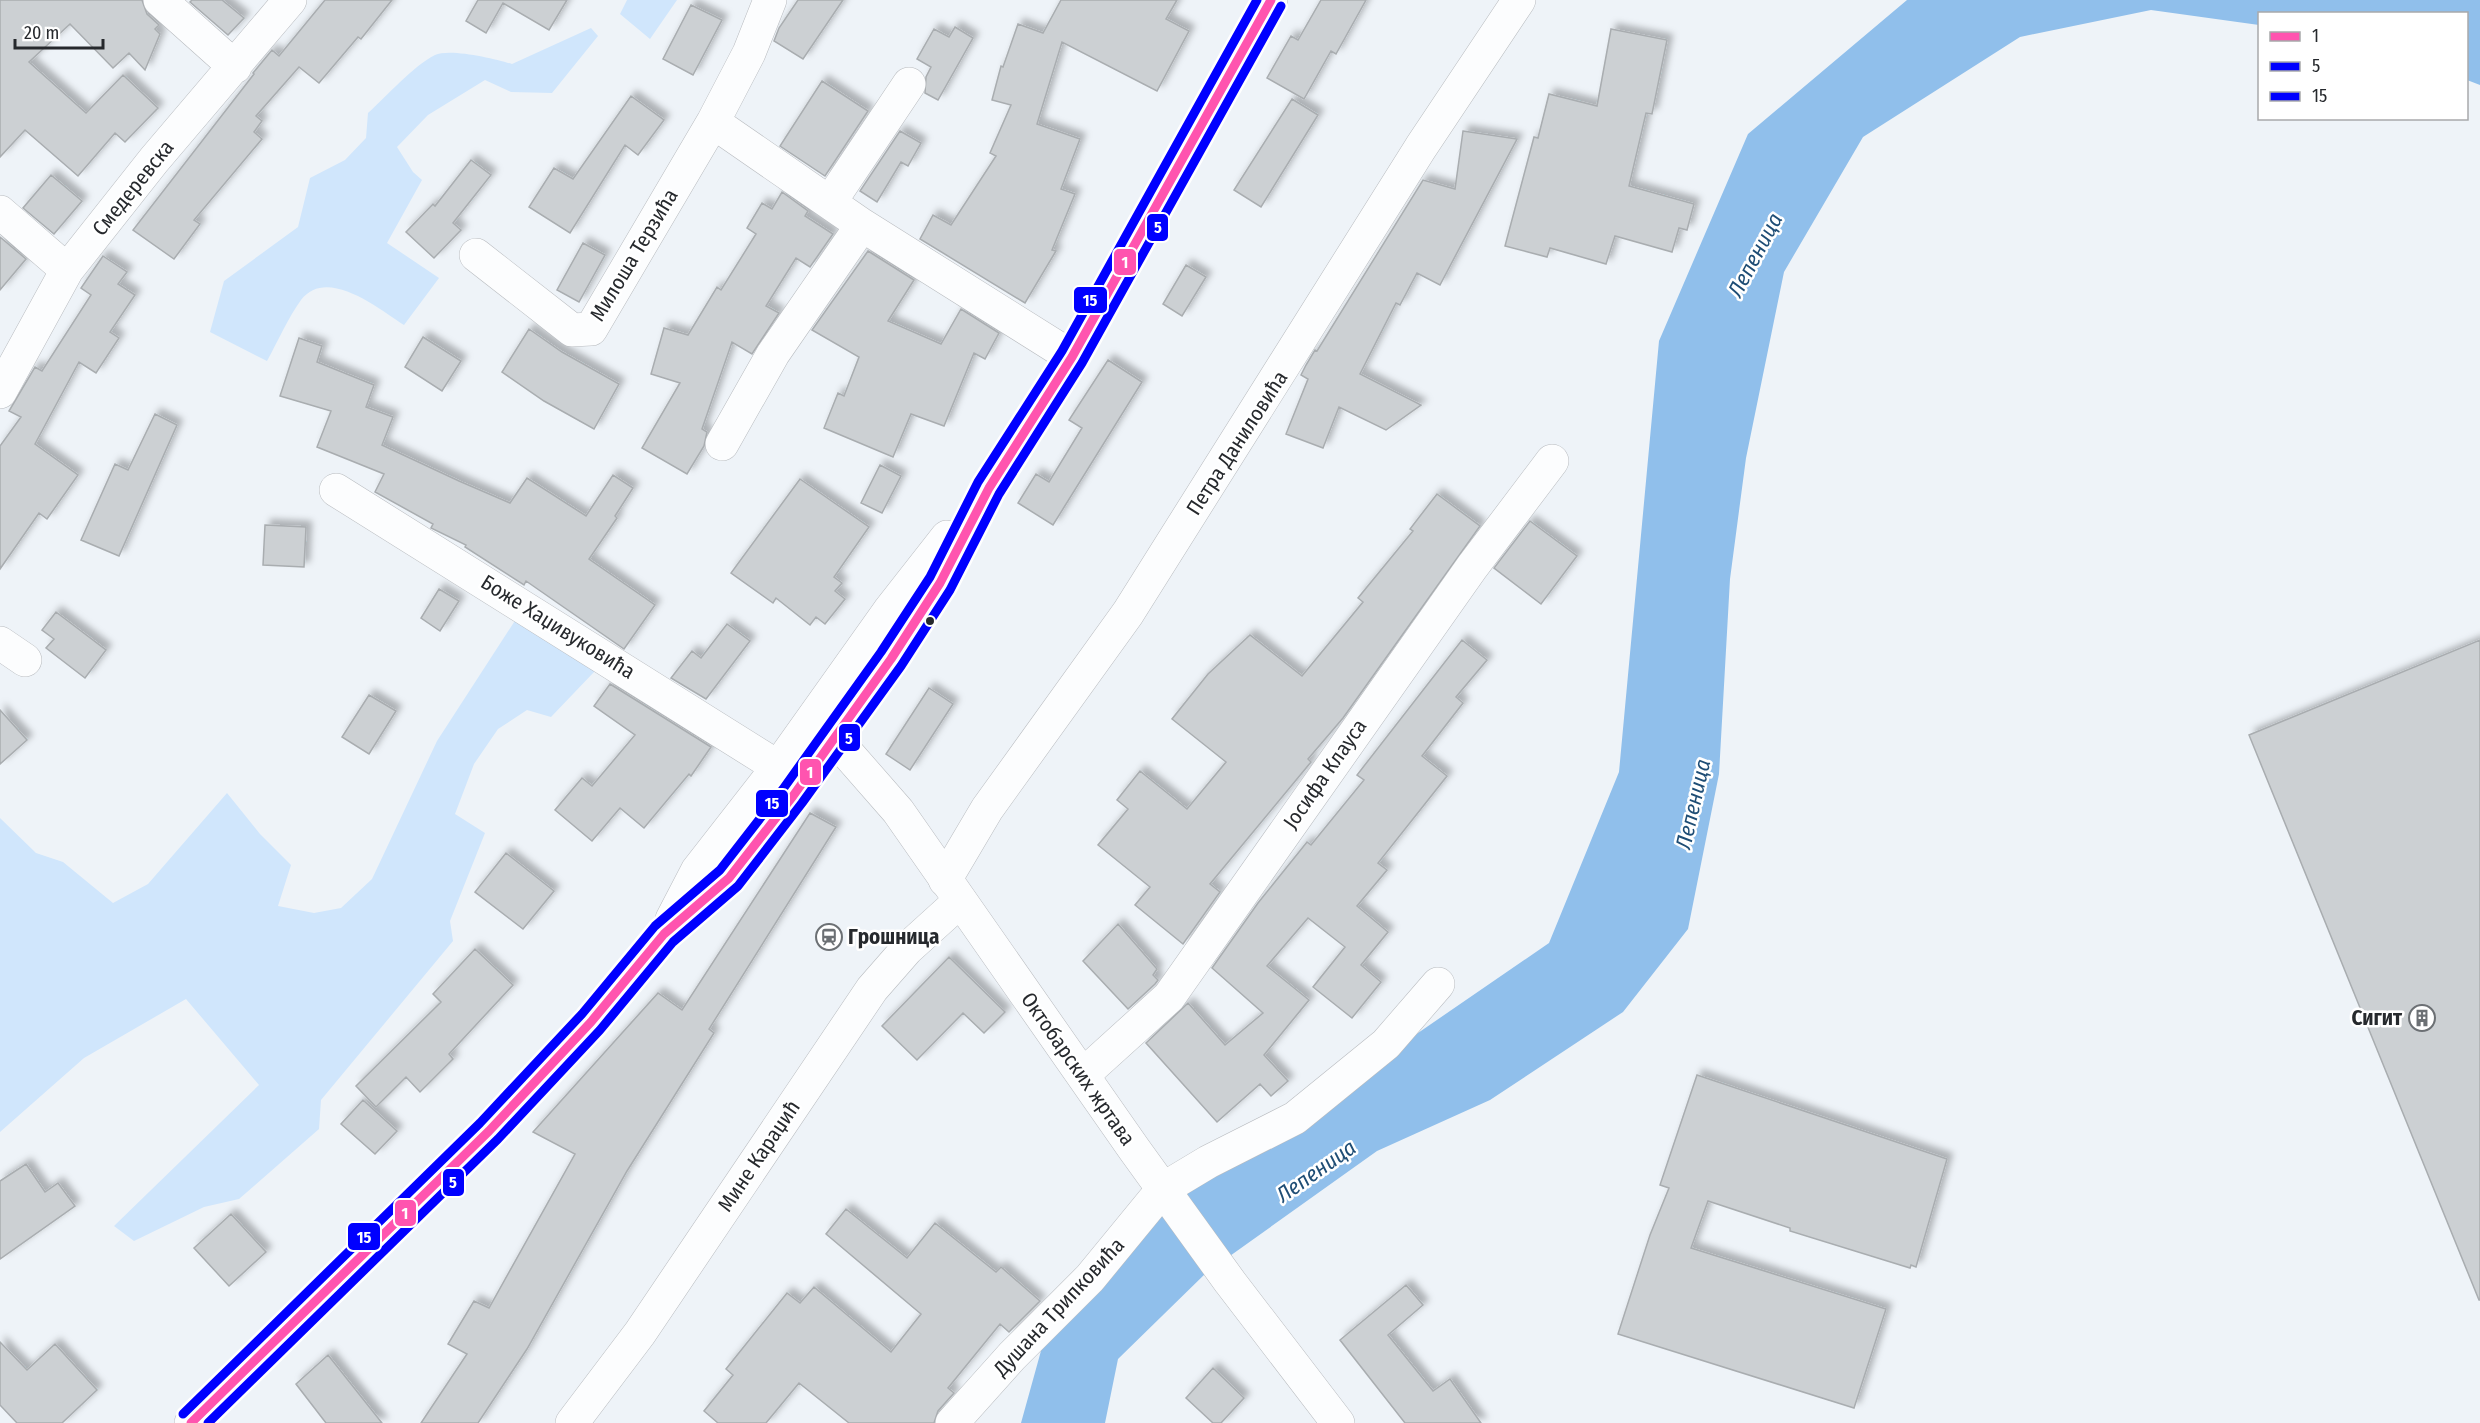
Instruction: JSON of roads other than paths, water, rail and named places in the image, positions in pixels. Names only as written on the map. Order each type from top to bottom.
[{"type":"street","points":[[160,0],[235,67]]},
{"type":"street","name":"Смедеревска","points":[[0,392],[67,270],[154,160],[290,0]]},
{"type":"street","name":"Милоша Терзића","points":[[476,255],[572,330],[591,328],[712,122],[749,53],[770,0]]},
{"type":"street","points":[[191,1423],[489,1131],[591,1022],[664,934],[729,878],[823,730],[940,583],[989,488],[1072,357],[1271,0]]},
{"type":"street","name":"Петра Даниловића","points":[[952,891],[987,809],[1128,613],[1421,147],[1519,0]]},
{"type":"street","points":[[830,202],[909,84]]},
{"type":"street","points":[[712,122],[862,225],[1072,357]]},
{"type":"street","points":[[0,212],[67,270]]},
{"type":"street","points":[[722,444],[773,354],[862,225]]},
{"type":"street","name":"Јосифа Клауса","points":[[1084,1074],[1169,997],[1465,577],[1552,461]]},
{"type":"street","name":"Боже Хаџивуковића","points":[[336,490],[778,767]]},
{"type":"street","points":[[664,934],[697,871],[778,767],[823,730]]},
{"type":"street","name":"Октобарских жртава","points":[[823,730],[898,811],[1170,1199],[1230,1282],[1338,1423]]},
{"type":"street","name":"Мине Караџић","points":[[572,1423],[640,1333],[872,990],[952,891]]},
{"type":"street","name":"Душана Трипковића","points":[[952,1423],[1012,1356],[1208,1162],[1295,1118],[1386,1044],[1438,984]]},
{"type":"water","name":"Лепеница","points":[[1907,0],[2480,0],[2480,85],[2468,80],[2468,12],[2258,12],[2258,25],[2151,10],[2020,37],[1863,137],[1784,272],[1746,458],[1730,579],[1719,774],[1688,929],[1623,1012],[1490,1100],[1377,1151],[1206,1273],[1118,1359],[1105,1423],[1021,1423],[1044,1340],[1153,1215],[1549,943],[1619,772],[1659,341],[1748,134]]},
{"type":"place","name":"Грошница","points":[[829,937]]},
{"type":"place","name":"Сигит","points":[[2422,1018]]}]
